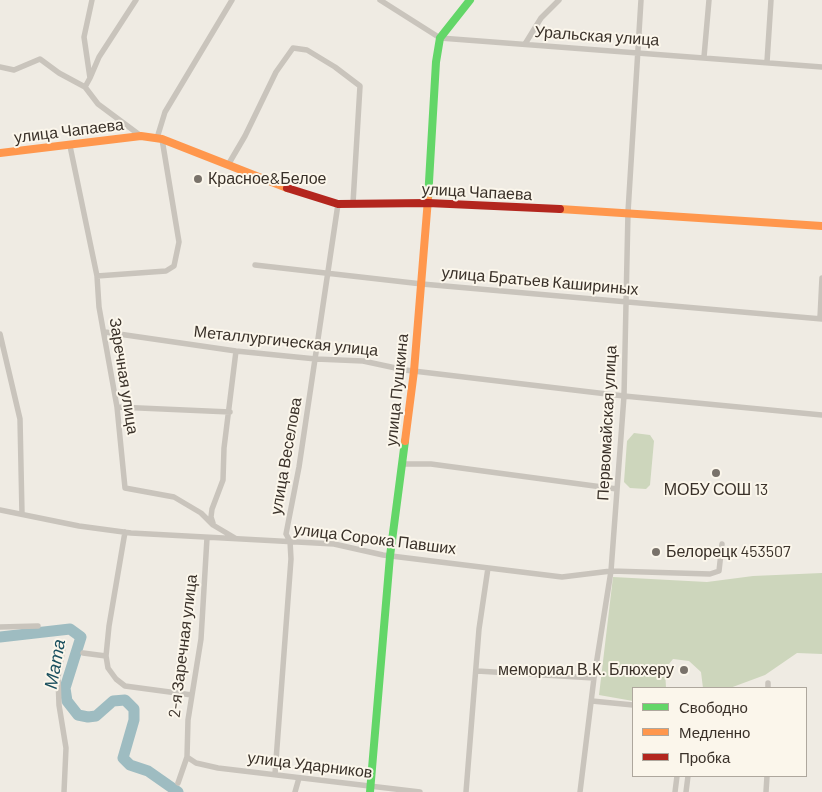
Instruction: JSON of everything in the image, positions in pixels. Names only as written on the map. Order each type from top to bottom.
[{"type":"street","points":[[90,78],[84,37],[92,0]]},
{"type":"street","points":[[85,86],[99,57],[136,0]]},
{"type":"street","points":[[97,276],[166,270],[174,266],[179,242],[159,138],[165,112],[232,0]]},
{"type":"street","name":"Уральская улица","points":[[381,0],[440,38],[822,67]]},
{"type":"street","name":"улица Пушкина","points":[[371,789],[390,556],[414,371],[422,284],[436,62],[440,38],[470,0]]},
{"type":"street","points":[[525,44],[541,18],[559,0]]},
{"type":"street","name":"Первомайская улица","points":[[580,792],[594,678],[611,571],[624,396],[628,212],[636,54],[641,0]]},
{"type":"street","points":[[704,57],[709,0]]},
{"type":"street","points":[[767,62],[771,0]]},
{"type":"street","points":[[228,165],[249,128],[276,72],[293,48],[306,50],[335,67],[360,86],[353,203]]},
{"type":"street","name":"улица Чапаева","points":[[0,67],[14,70],[40,59],[59,73],[85,86],[98,104],[141,136]]},
{"type":"street","name":"улица Чапаева","points":[[0,153],[141,136],[159,138],[298,192],[338,204],[428,203],[628,212],[822,226]]},
{"type":"street","name":"Заречная улица","points":[[70,146],[97,276],[99,307],[117,407],[125,488],[174,497],[238,539]]},
{"type":"street","name":"улица Веселова","points":[[275,774],[291,559],[290,541],[286,534],[316,359],[338,204]]},
{"type":"street","name":"улица Братьев Кашириных","points":[[255,266],[422,284],[821,318]]},
{"type":"street","points":[[821,318],[822,278]]},
{"type":"street","name":"Металлургическая улица","points":[[105,332],[236,351],[316,359],[363,361],[414,371],[624,396],[822,415]]},
{"type":"street","points":[[0,334],[20,419],[22,514]]},
{"type":"street","points":[[213,524],[210,517],[223,480],[236,351]]},
{"type":"street","points":[[117,407],[230,412]]},
{"type":"street","points":[[403,464],[431,464],[617,490]]},
{"type":"street","name":"улица Сорока Павших","points":[[0,510],[79,526],[125,532],[334,544],[390,556],[562,577],[611,571],[710,574],[719,572],[722,544]]},
{"type":"street","points":[[125,532],[111,611],[106,656],[108,668],[116,679],[125,686],[192,695]]},
{"type":"street","name":"2-я Заречная улица","points":[[178,783],[187,757],[188,720],[201,639],[207,538]]},
{"type":"street","points":[[466,792],[479,629],[488,568]]},
{"type":"street","points":[[0,627],[38,626]]},
{"type":"street","points":[[64,642],[58,677],[59,705],[66,748],[64,792]]},
{"type":"street","points":[[83,653],[106,656]]},
{"type":"street","points":[[477,671],[594,678]]},
{"type":"street","points":[[592,701],[632,705]]},
{"type":"street","name":"улица Ударников","points":[[187,757],[196,763],[371,789],[420,792]]},
{"type":"street","points":[[675,792],[677,777]]},
{"type":"street","points":[[686,792],[688,777]]},
{"type":"street","points":[[766,792],[767,777]]},
{"type":"street","points":[[295,792],[299,778]]},
{"type":"green space","points":[[634,433],[650,435],[654,441],[650,485],[646,489],[630,488],[624,482],[627,441]]},
{"type":"green space","points":[[822,573],[822,654],[797,653],[765,675],[733,687],[703,687],[701,672],[689,661],[673,659],[665,669],[666,687],[632,687],[632,701],[599,695],[613,577],[707,582],[753,576]]},
{"type":"waterway","name":"Мата","points":[[0,637],[70,629],[81,637],[65,688],[67,701],[78,715],[88,717],[96,716],[113,701],[125,700],[134,709],[134,720],[123,758],[130,765],[148,771],[178,792]]},
{"type":"traffic: fast","points":[[428,199],[436,62],[440,38],[470,0]]},
{"type":"traffic: fast","points":[[370,792],[390,556],[405,441]]},
{"type":"traffic: slow","points":[[0,153],[141,136],[162,139],[287,188]]},
{"type":"traffic: slow","points":[[405,441],[414,371],[428,199]]},
{"type":"traffic: slow","points":[[560,209],[822,226]]},
{"type":"traffic: jam","points":[[287,188],[338,204],[428,203],[560,209]]},
{"type":"place","name":"Красное&Белое","points":[[198,179]]},
{"type":"place","name":"МОБУ СОШ 13","points":[[716,473]]},
{"type":"place","name":"Белорецк 453507","points":[[656,552]]},
{"type":"place","name":"мемориал В.К. Блюхеру","points":[[684,670]]}]
